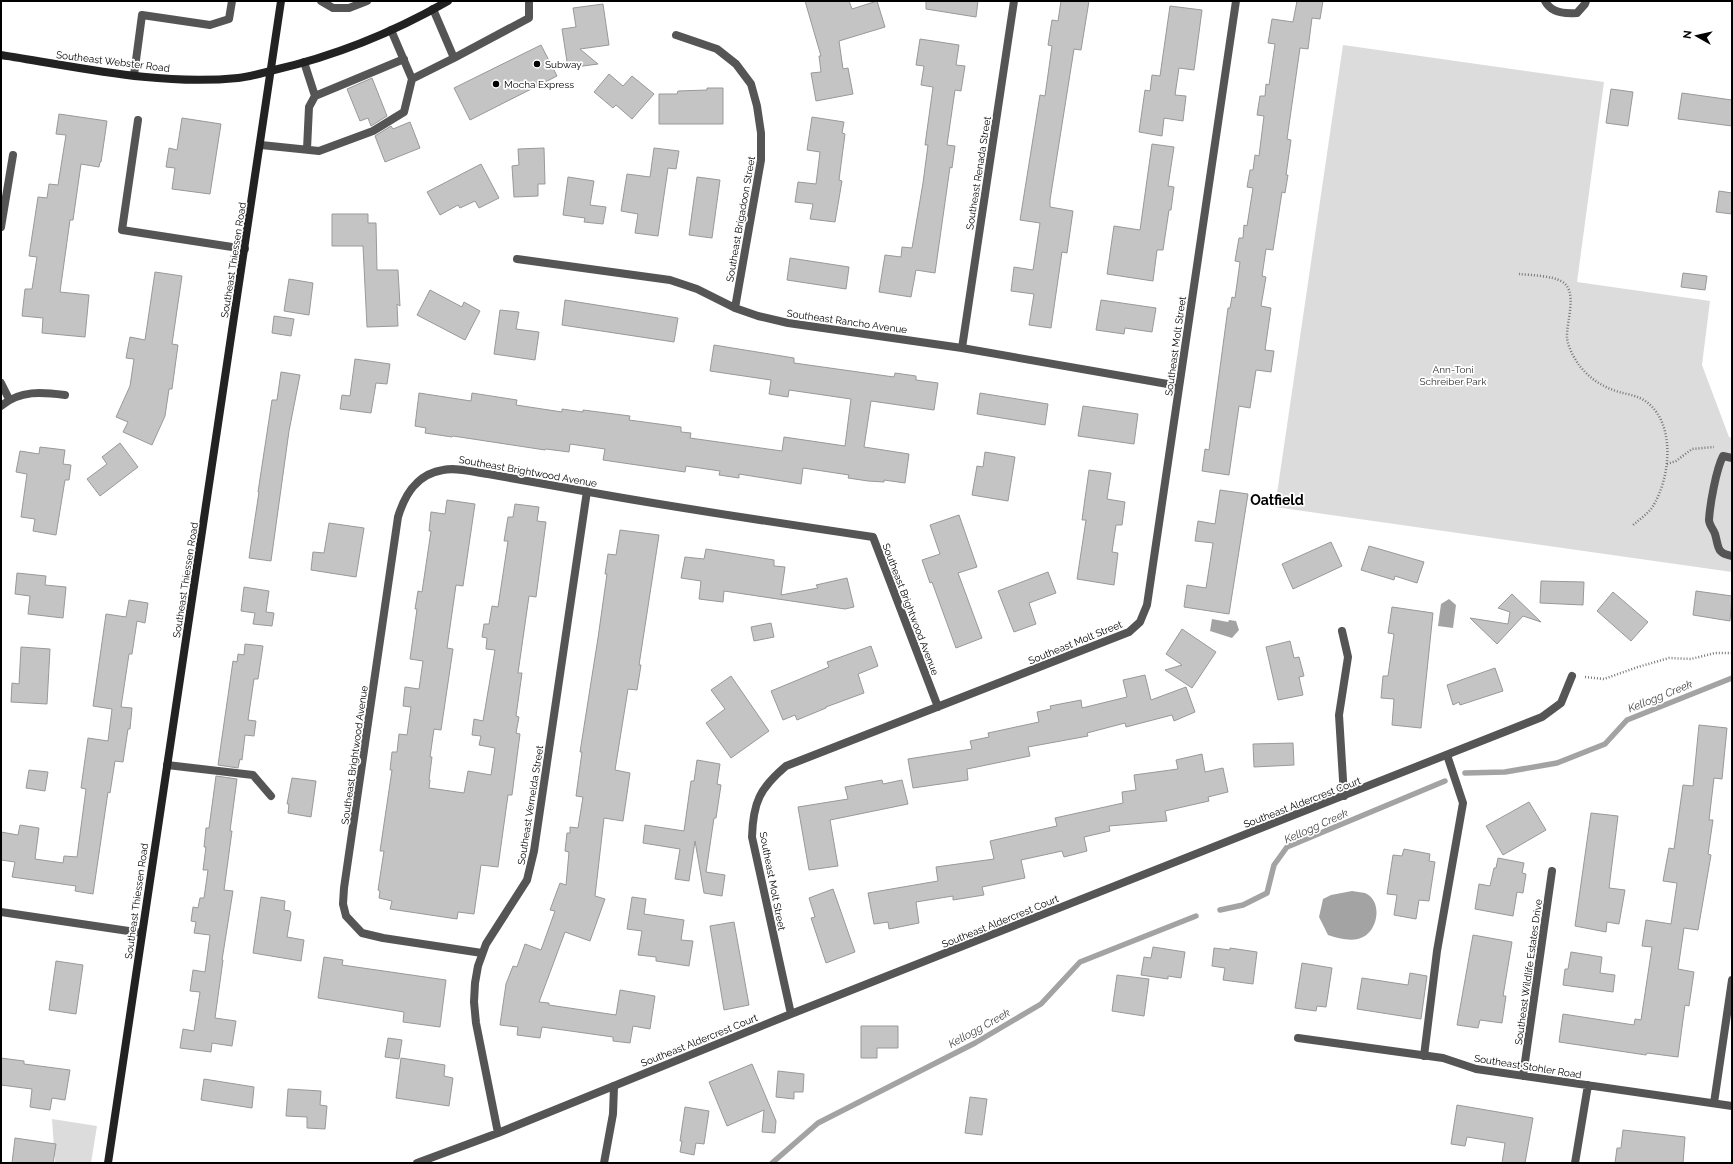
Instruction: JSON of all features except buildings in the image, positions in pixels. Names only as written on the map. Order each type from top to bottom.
[{"type":"main road","name":"Southeast Thiessen Road","points":[[108,1163],[282,1]]},
{"type":"main road","name":"Southeast Webster Road","points":[[1,55],[134,75],[182,79],[239,78],[304,62],[356,44],[391,30],[448,1]]},
{"type":"street","points":[[134,75],[142,15],[210,25],[230,19],[232,1]]},
{"type":"street","points":[[321,1],[333,8],[349,8],[367,1]]},
{"type":"street","points":[[412,79],[529,18],[529,1]]},
{"type":"street","name":"Southeast Renada Street","points":[[962,348],[1014,1]]},
{"type":"street","name":"Southeast Molt Street","points":[[791,1014],[752,836],[753,817],[758,798],[770,779],[786,766],[1129,632],[1140,622],[1147,606],[1236,1]]},
{"type":"street","points":[[1545,1],[1552,9],[1564,14],[1577,13],[1586,1]]},
{"type":"street","points":[[433,9],[454,58]]},
{"type":"street","points":[[261,145],[319,151],[373,131],[404,112],[412,79],[391,30]]},
{"type":"street","name":"Southeast Brigadoon Street","points":[[676,35],[717,49],[736,64],[751,84],[757,106],[761,133],[762,160],[735,308]]},
{"type":"street","points":[[306,149],[309,107],[315,96],[404,59]]},
{"type":"street","points":[[304,62],[315,96]]},
{"type":"street","points":[[138,120],[122,230],[245,249]]},
{"type":"street","points":[[1,227],[13,155]]},
{"type":"street","name":"Southeast Rancho Avenue","points":[[517,258],[670,280],[697,289],[735,308],[758,316],[788,323],[962,348],[1179,386]]},
{"type":"street","points":[[1,383],[9,399]]},
{"type":"street","points":[[1,406],[9,399],[27,393],[65,395]]},
{"type":"street","points":[[1732,458],[1723,456],[1718,466],[1709,522],[1715,534],[1717,546],[1722,553],[1732,556]]},
{"type":"street","name":"Southeast Brightwood Avenue","points":[[482,953],[383,938],[362,933],[346,916],[343,904],[344,888],[398,517],[403,501],[415,484],[432,473],[452,469],[554,484],[695,511],[873,537],[938,707]]},
{"type":"street","name":"Southeast Vernelda Street","points":[[498,1132],[476,1023],[474,1002],[475,982],[482,953],[497,924],[514,902],[527,880],[534,851],[587,491]]},
{"type":"street","points":[[1342,631],[1348,657],[1339,715],[1344,796]]},
{"type":"street","name":"Southeast Aldercrest Court","points":[[417,1163],[1542,717],[1561,703],[1572,676]]},
{"type":"street","points":[[1424,1056],[1437,950],[1463,803],[1447,755]]},
{"type":"street","points":[[167,765],[253,775],[271,796]]},
{"type":"street","name":"Southeast Wildlife Estates Drive","points":[[1523,1076],[1552,871]]},
{"type":"street","points":[[1,912],[142,933]]},
{"type":"street","points":[[1714,1103],[1732,980]]},
{"type":"street","name":"Southeast Stohler Road","points":[[1298,1038],[1443,1058],[1476,1069],[1732,1106]]},
{"type":"street","points":[[604,1163],[613,1114],[614,1086]]},
{"type":"street","points":[[1575,1163],[1588,1086]]},
{"type":"path","points":[[1520,274],[1561,280],[1568,287],[1571,298],[1567,338],[1576,361],[1594,381],[1608,388],[1642,399],[1652,407],[1661,420],[1665,434],[1667,464],[1663,484],[1652,507],[1633,525]]},
{"type":"path","points":[[1667,464],[1676,461],[1692,449],[1718,447],[1723,456]]},
{"type":"path","points":[[1572,676],[1604,679],[1669,658],[1691,659],[1715,653],[1732,653]]},
{"type":"green space","name":"Ann-Toni Schreiber Park","points":[[1343,45],[1604,82],[1577,282],[1710,301],[1702,365],[1729,437],[1732,438],[1732,572],[1275,507]]},
{"type":"green space","points":[[52,1119],[97,1126],[91,1163],[55,1163]]},
{"type":"shaded area","points":[[1449,599],[1456,605],[1453,628],[1438,626],[1441,604]]},
{"type":"shaded area","points":[[1212,619],[1228,622],[1229,620],[1236,621],[1239,630],[1232,638],[1210,631]]},
{"type":"shaded area","points":[[1352,891],[1365,893],[1371,897],[1375,903],[1376,918],[1374,925],[1365,936],[1354,940],[1328,935],[1319,917],[1323,899],[1331,895]]},
{"type":"waterway","name":"Kellogg Creek","points":[[1465,773],[1505,772],[1557,763],[1605,744],[1627,720],[1732,678]]},
{"type":"waterway","name":"Kellogg Creek","points":[[1220,910],[1243,905],[1267,893],[1274,865],[1287,847],[1445,781]]},
{"type":"waterway","name":"Kellogg Creek","points":[[772,1163],[818,1123],[975,1043],[1041,1004],[1080,962],[1196,916]]},
{"type":"place","name":"Subway","points":[[537,64]]},
{"type":"place","name":"Mocha Express","points":[[496,84]]},
{"type":"district","name":"Oatfield","points":[[1277,500]]}]
